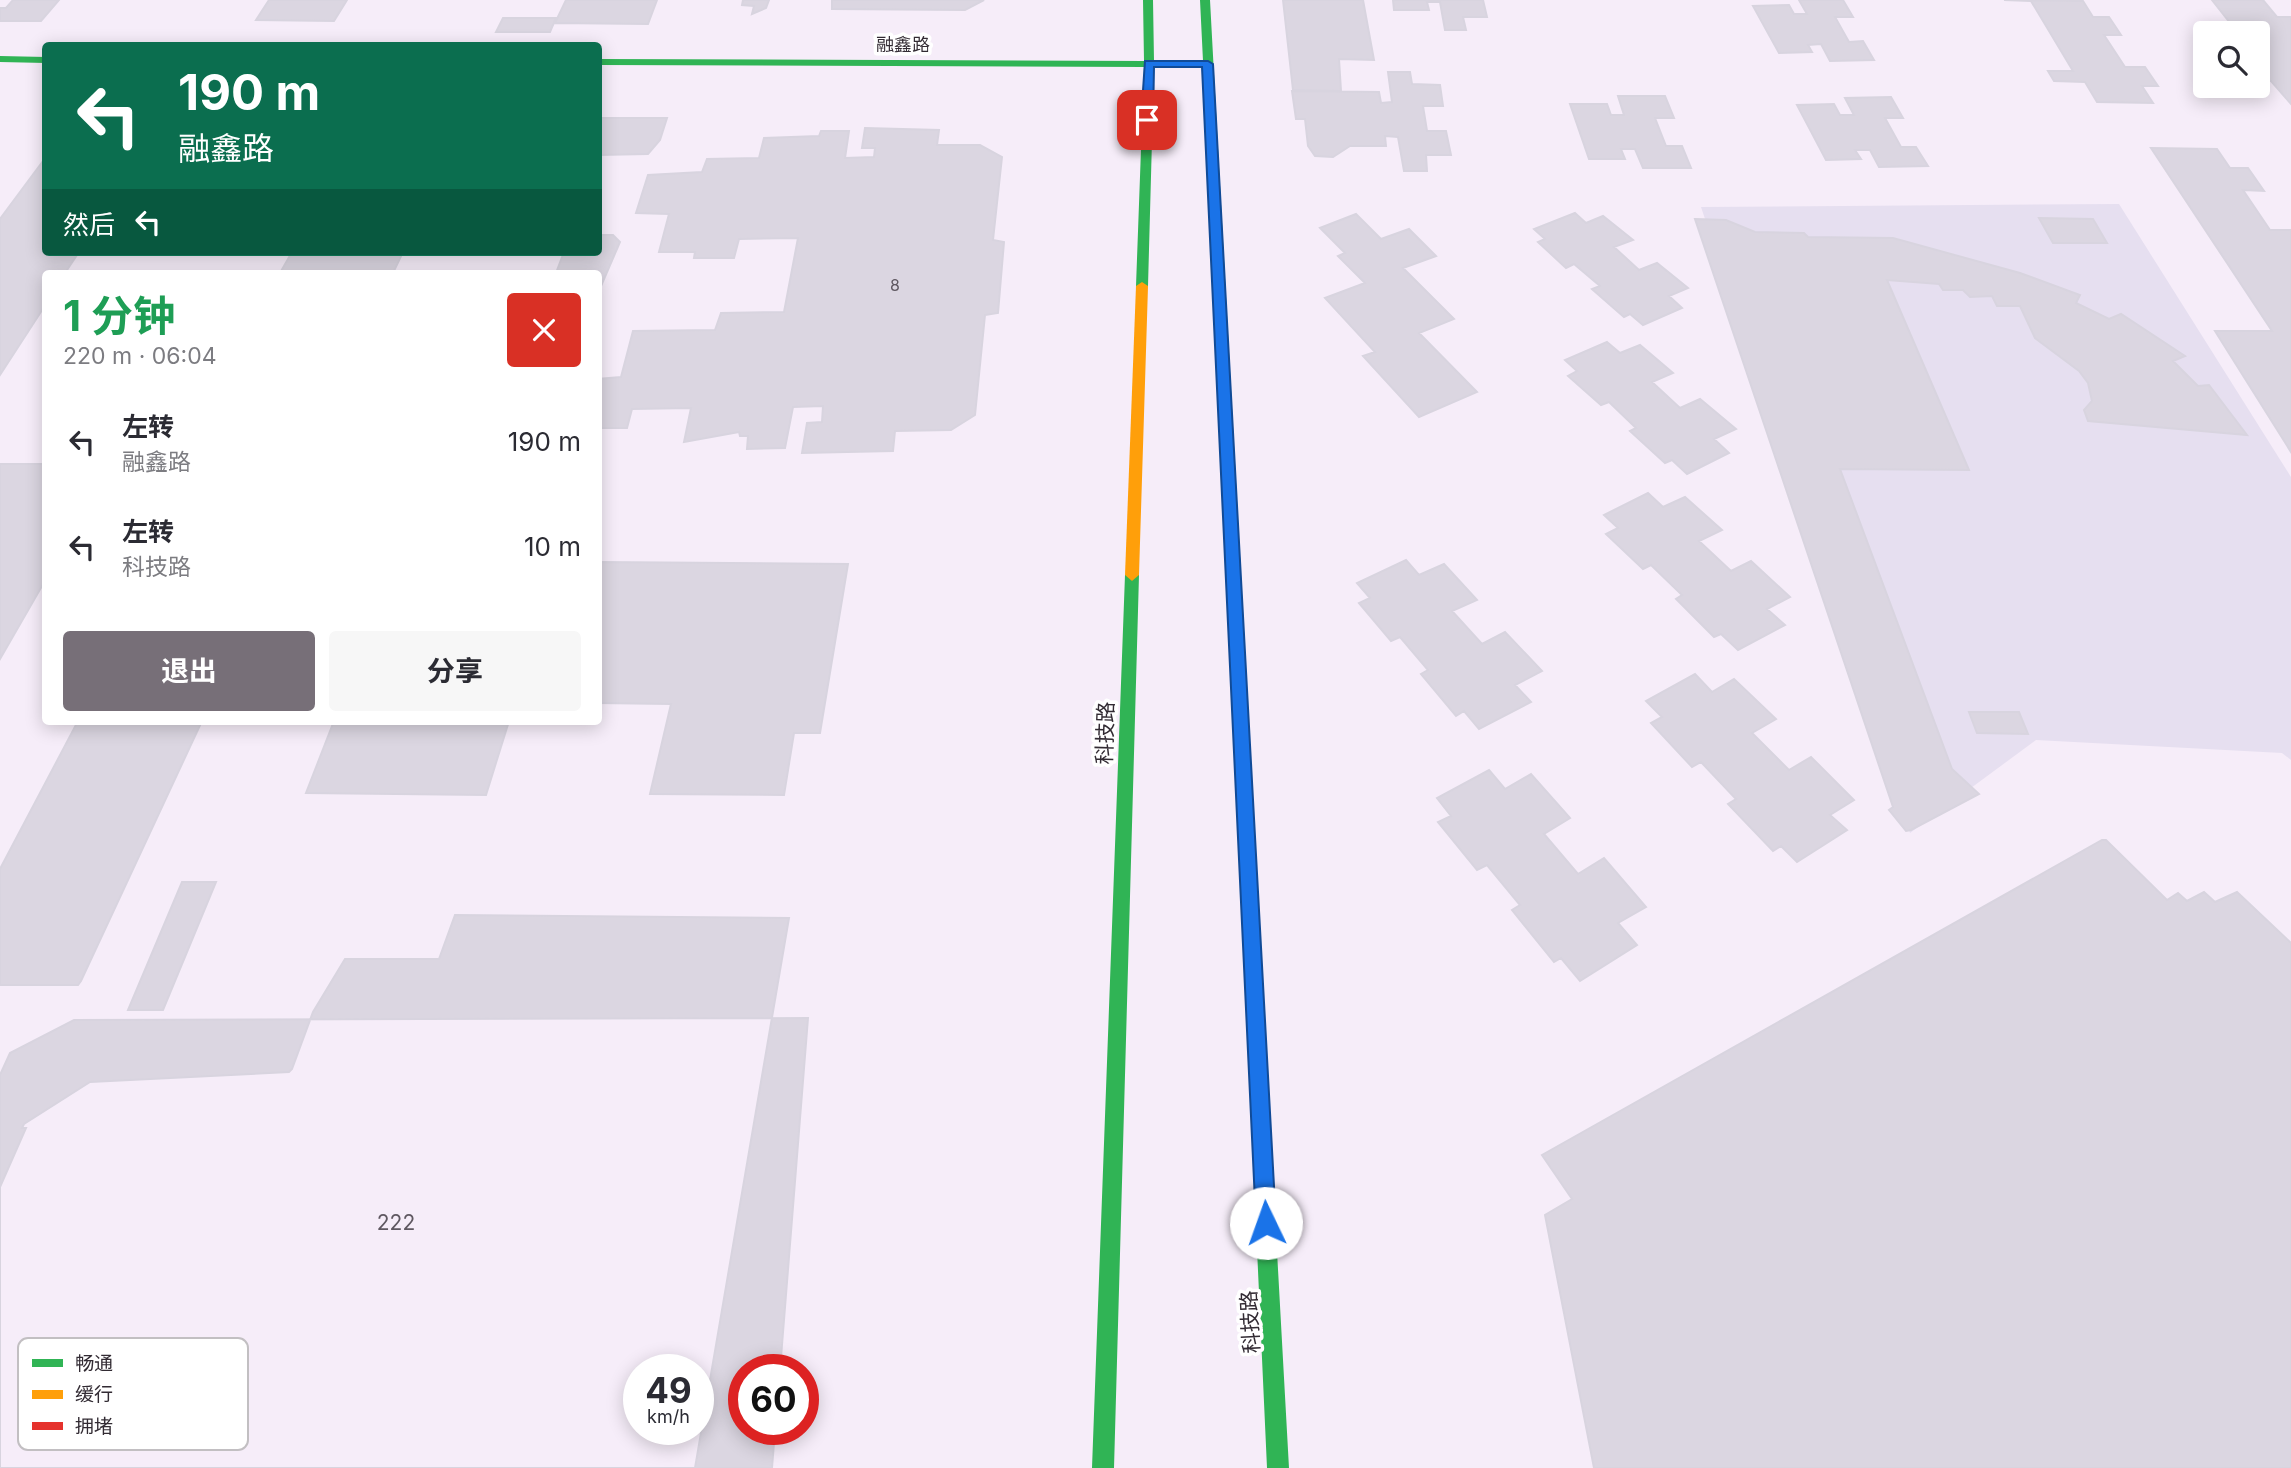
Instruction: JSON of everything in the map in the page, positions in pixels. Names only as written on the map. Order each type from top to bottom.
[{"type":"main road","name":"科技路","points":[[1103,1468],[1149,64],[1148,0]]},
{"type":"main road","name":"科技路","points":[[1205,0],[1278,1468]]},
{"type":"main road","points":[[0,59],[42,60]]},
{"type":"main road","name":"融鑫路","points":[[602,62],[1208,64]]},
{"type":"shaded area","points":[[2119,204],[2291,477],[2291,760],[2282,753],[2036,740],[1910,833],[1701,207]]},
{"type":"building","points":[[13,0],[59,0],[41,21],[0,21],[0,8],[6,8]]},
{"type":"building","points":[[269,0],[347,0],[334,21],[256,20]]},
{"type":"building","points":[[566,0],[657,0],[648,24],[555,23]]},
{"type":"building","points":[[743,0],[769,0],[766,8],[752,14],[754,6],[742,5]]},
{"type":"building","points":[[832,0],[984,0],[965,10],[832,9]]},
{"type":"building","points":[[1283,0],[1363,0],[1374,60],[1339,59],[1341,91],[1293,90]]},
{"type":"building","points":[[1393,0],[1483,0],[1487,17],[1463,17],[1466,30],[1445,30],[1440,2],[1427,2],[1429,10],[1394,10]]},
{"type":"building","points":[[1799,0],[1843,0],[1853,17],[1835,17],[1849,42],[1863,41],[1874,60],[1830,61],[1821,44],[1808,45],[1812,52],[1779,53],[1753,6],[1789,5],[1794,14],[1807,14]]},
{"type":"building","points":[[2004,0],[2083,1],[2093,17],[2109,17],[2121,35],[2104,35],[2125,67],[2145,67],[2158,86],[2142,86],[2153,103],[2097,102],[2085,82],[2054,81],[2048,71],[2073,71],[2031,1]]},
{"type":"building","points":[[2212,0],[2263,0],[2277,17],[2291,17],[2291,104],[2270,81],[2270,21],[2229,21]]},
{"type":"building","points":[[503,18],[556,18],[550,32],[496,32]]},
{"type":"building","points":[[1388,72],[1410,72],[1412,84],[1440,85],[1443,106],[1423,106],[1427,131],[1446,131],[1451,155],[1426,155],[1427,171],[1404,171],[1398,137],[1385,136],[1386,146],[1350,146],[1333,157],[1315,156],[1308,146],[1305,119],[1296,119],[1292,91],[1379,92],[1381,103],[1392,102]]},
{"type":"building","points":[[1618,96],[1665,96],[1674,118],[1655,118],[1666,146],[1682,146],[1691,168],[1643,168],[1635,149],[1621,149],[1625,159],[1589,159],[1570,104],[1607,104],[1611,115],[1624,115]]},
{"type":"building","points":[[1891,97],[1903,118],[1885,118],[1901,147],[1916,147],[1928,166],[1879,167],[1870,150],[1855,150],[1861,159],[1826,160],[1797,105],[1834,104],[1840,115],[1854,115],[1845,98]]},
{"type":"building","points":[[602,118],[667,118],[660,140],[648,154],[602,155]]},
{"type":"building","points":[[865,128],[939,130],[937,145],[980,145],[1002,157],[993,240],[1004,242],[998,313],[985,315],[975,415],[951,430],[895,431],[893,451],[802,453],[807,423],[822,422],[823,406],[793,407],[785,448],[747,449],[748,436],[740,436],[739,432],[684,442],[691,408],[632,409],[627,428],[602,428],[602,379],[621,377],[633,331],[715,330],[721,313],[784,312],[798,238],[739,239],[734,258],[694,258],[695,252],[659,252],[669,214],[636,213],[648,175],[702,172],[707,159],[759,158],[764,138],[819,136],[821,131],[849,131],[845,158],[874,157],[875,148],[862,148]]},
{"type":"building","points":[[2151,148],[2217,149],[2230,168],[2248,168],[2264,191],[2243,190],[2270,230],[2291,230],[2291,452],[2215,331],[2272,331]]},
{"type":"building","points":[[42,162],[42,256],[76,256],[67,270],[42,270],[42,310],[0,375],[0,219]]},
{"type":"building","points":[[1575,213],[1586,223],[1603,216],[1633,240],[1614,247],[1639,270],[1657,263],[1688,288],[1669,296],[1682,308],[1643,325],[1630,314],[1624,317],[1592,289],[1600,286],[1574,264],[1566,268],[1538,242],[1545,239],[1534,229]]},
{"type":"building","points":[[1356,214],[1381,239],[1409,229],[1436,256],[1403,268],[1454,319],[1419,333],[1477,392],[1419,417],[1363,356],[1375,352],[1325,298],[1365,283],[1338,256],[1345,253],[1320,228]]},
{"type":"building","points":[[2039,218],[2093,219],[2107,243],[2053,243]]},
{"type":"building","points":[[1695,219],[1726,220],[1755,232],[1804,233],[1808,237],[1893,238],[2020,273],[2080,295],[2076,303],[2109,319],[2121,314],[2185,356],[2173,361],[2198,386],[2209,385],[2247,435],[2088,421],[2084,410],[2092,401],[2088,383],[2079,371],[2035,338],[2020,306],[1997,306],[1992,296],[1970,297],[1963,290],[1943,290],[1939,284],[1887,280],[1969,470],[1840,469],[1952,769],[1979,794],[1911,830],[1906,831],[1889,810],[1893,807]]},
{"type":"building","points":[[602,235],[613,235],[620,242],[602,284],[602,270],[557,270],[562,256],[602,256]]},
{"type":"building","points":[[290,256],[401,256],[394,270],[282,270]]},
{"type":"building","points":[[1607,342],[1620,353],[1640,345],[1673,373],[1652,382],[1680,408],[1700,399],[1736,429],[1714,439],[1729,453],[1687,474],[1672,460],[1665,463],[1630,431],[1636,428],[1609,402],[1601,405],[1568,376],[1577,371],[1565,360]]},
{"type":"building","points":[[0,464],[42,464],[42,586],[0,659]]},
{"type":"building","points":[[1648,493],[1663,507],[1685,497],[1722,530],[1699,541],[1731,571],[1751,561],[1790,597],[1767,609],[1785,625],[1738,650],[1721,634],[1714,637],[1676,599],[1682,595],[1651,565],[1643,569],[1606,534],[1618,528],[1604,515]]},
{"type":"building","points":[[1406,560],[1419,575],[1444,564],[1477,600],[1452,611],[1482,644],[1505,632],[1542,671],[1515,685],[1531,702],[1479,729],[1464,711],[1456,716],[1421,674],[1428,670],[1400,637],[1391,641],[1359,603],[1370,598],[1357,583]]},
{"type":"building","points":[[602,562],[848,564],[820,733],[794,733],[784,795],[650,794],[671,704],[602,703]]},
{"type":"building","points":[[1695,674],[1712,692],[1734,679],[1776,719],[1752,733],[1789,770],[1811,757],[1854,800],[1830,815],[1847,830],[1797,862],[1781,846],[1773,851],[1728,804],[1736,799],[1701,762],[1692,767],[1651,723],[1662,717],[1646,701]]},
{"type":"building","points":[[1969,712],[2019,712],[2028,734],[1977,733]]},
{"type":"building","points":[[76,725],[200,725],[78,985],[0,985],[0,869]]},
{"type":"building","points":[[332,725],[508,725],[486,795],[306,793]]},
{"type":"building","points":[[1489,770],[1505,789],[1531,774],[1570,818],[1544,834],[1578,874],[1604,858],[1646,907],[1618,923],[1637,945],[1580,981],[1561,958],[1554,962],[1512,910],[1520,905],[1487,865],[1477,870],[1438,822],[1451,816],[1437,798]]},
{"type":"building","points":[[2106,840],[2167,900],[2178,893],[2187,901],[2204,892],[2215,902],[2237,892],[2291,943],[2291,1468],[1594,1468],[1545,1215],[1572,1199],[1542,1155]]},
{"type":"building","points":[[182,882],[216,882],[163,1010],[128,1010]]},
{"type":"building","points":[[455,915],[789,918],[714,1357],[714,1354],[623,1354],[623,1445],[699,1445],[695,1468],[0,1468],[0,1187],[26,1128],[22,1128],[24,1124],[90,1082],[289,1072],[313,1012],[345,959],[439,959]]},
{"type":"building","points":[[808,1018],[781,1354],[728,1354],[728,1445],[774,1445],[772,1468],[0,1468],[0,1075],[10,1053],[74,1020]]},
{"type":"traffic: fast","points":[[1142,286],[1149,64],[1148,0]]},
{"type":"traffic: fast","points":[[1205,0],[1239,686]]},
{"type":"traffic: fast","points":[[0,59],[42,60]]},
{"type":"traffic: fast","points":[[602,62],[1208,64]]},
{"type":"traffic: fast","points":[[1103,1468],[1132,575]]},
{"type":"traffic: fast","points":[[1247,854],[1278,1468]]},
{"type":"traffic: slow","points":[[1132,575],[1142,286]]},
{"type":"traffic: jam","points":[[1239,686],[1247,854]]},
{"type":"route","points":[[1147,120],[1149,64],[1208,64],[1266,1223]]}]
